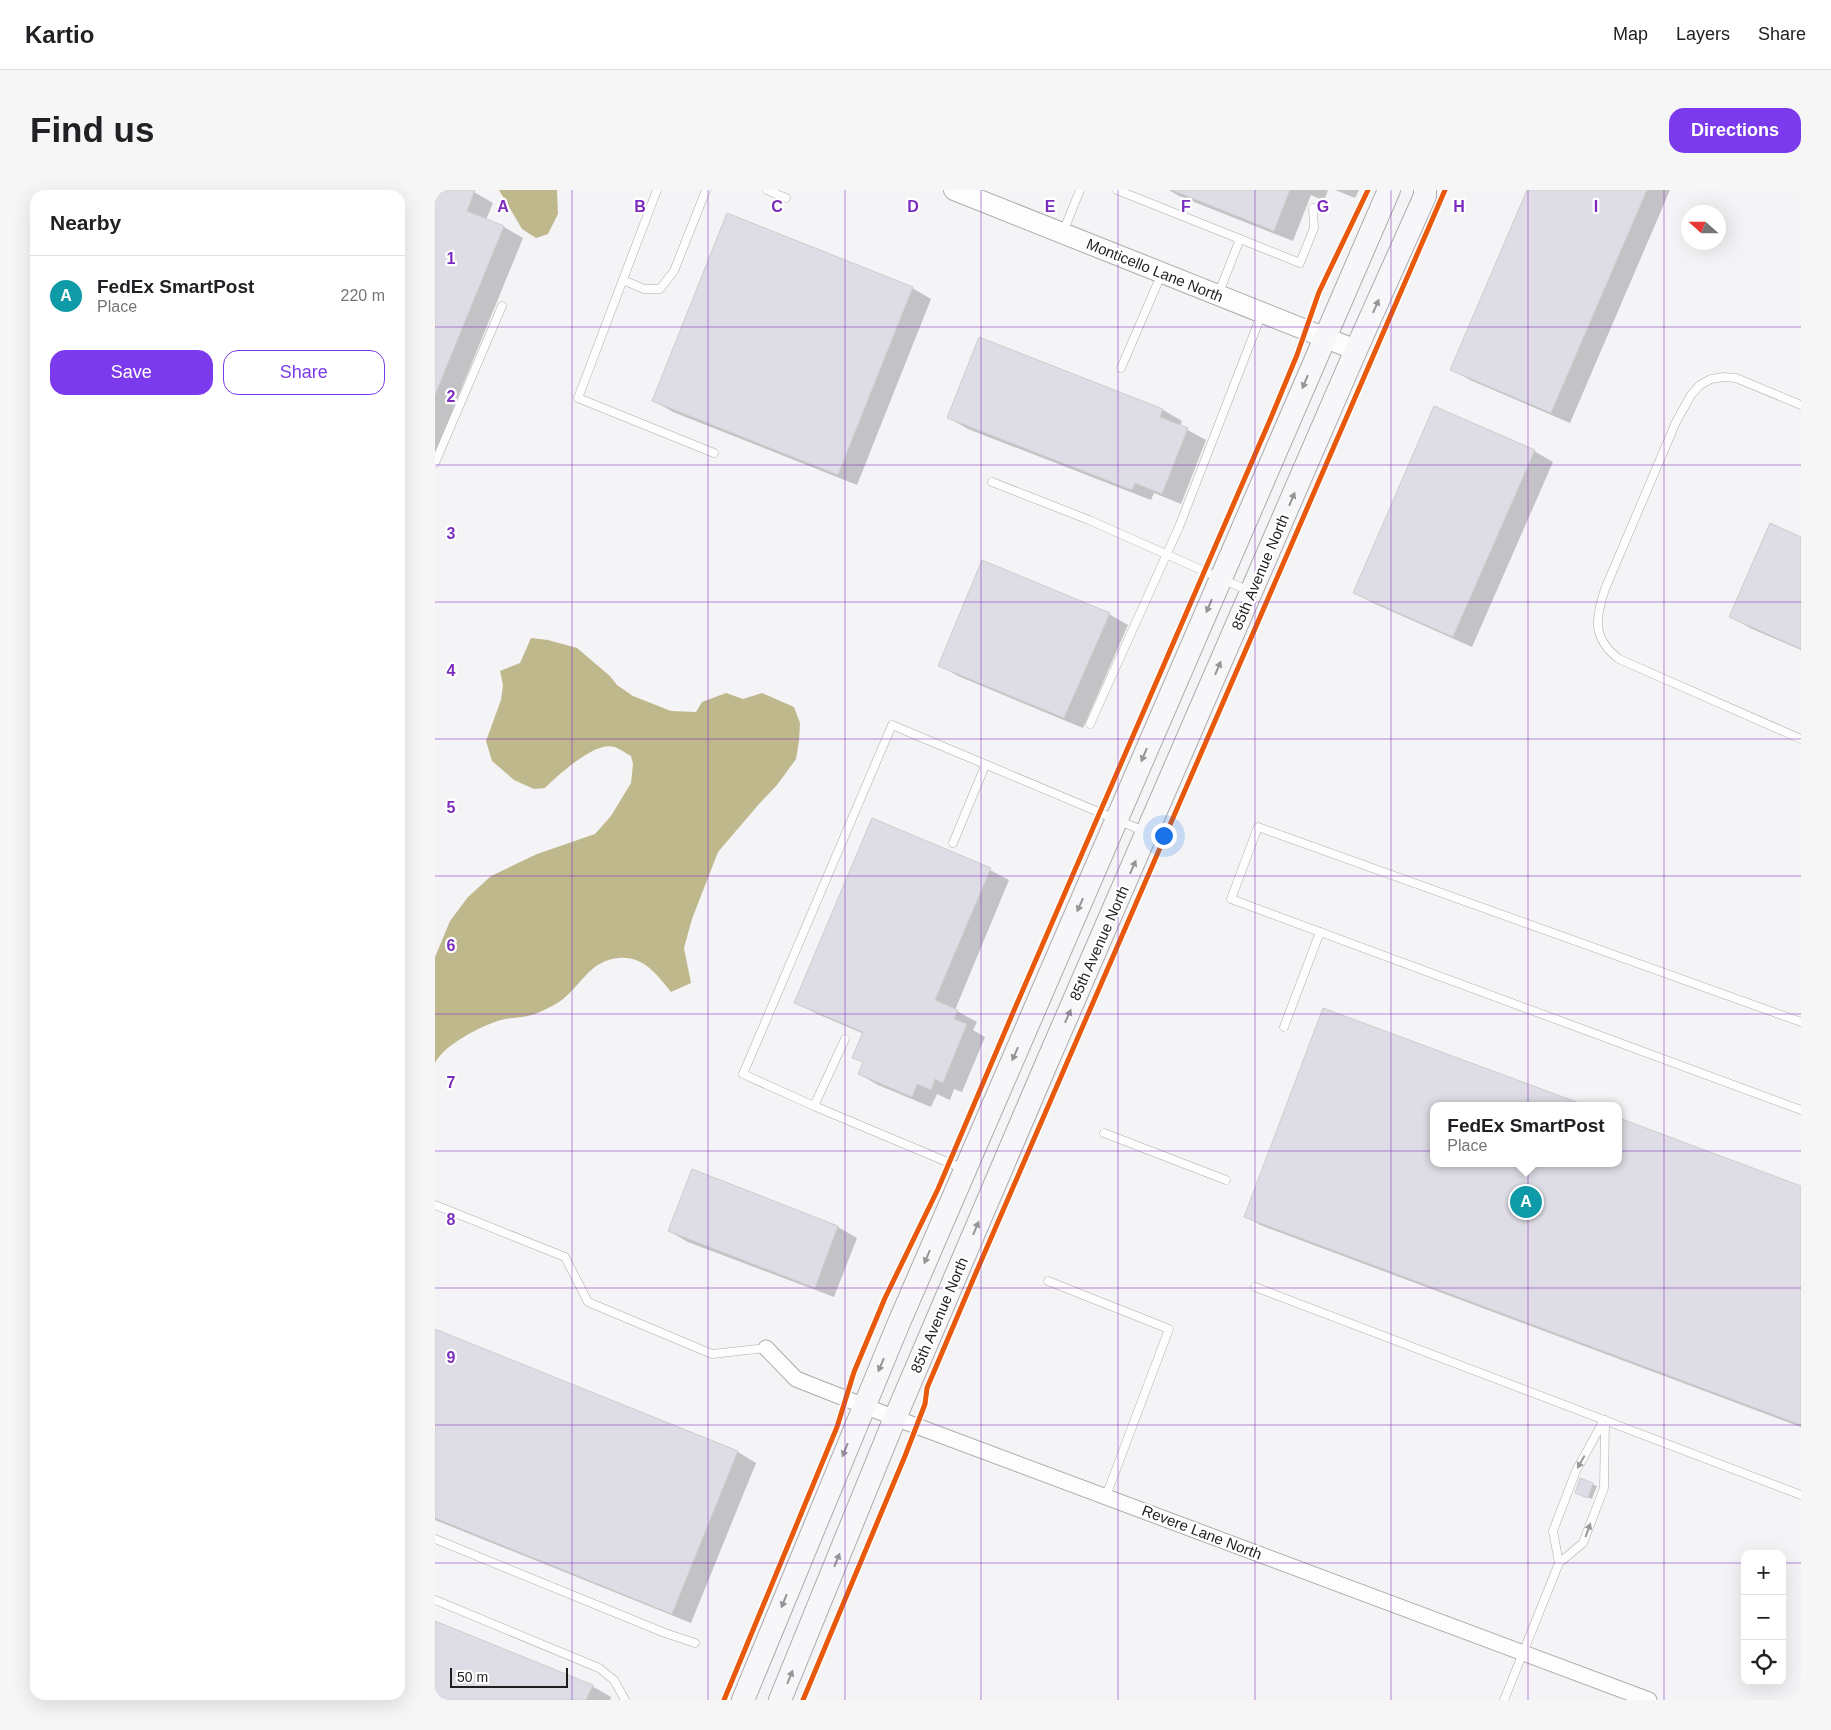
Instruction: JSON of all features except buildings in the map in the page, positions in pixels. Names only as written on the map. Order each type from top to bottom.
[{"type":"main road","points":[[743,1700],[864,1405],[964,1169],[1389,190]]},
{"type":"main road","name":"85th Avenue North","points":[[780,1700],[895,1418],[1251,592],[1425,196],[1425,190]]},
{"type":"street","name":"Monticello Lane North","points":[[954,190],[1356,350]]},
{"type":"street","name":"Revere Lane North","points":[[765,1348],[796,1379],[895,1418],[1649,1700]]},
{"type":"lane","points":[[657,190],[578,398],[714,453]]},
{"type":"lane","points":[[623,280],[644,289],[660,289],[674,271],[707,190]]},
{"type":"lane","points":[[767,190],[786,198]]},
{"type":"lane","points":[[1063,233],[1080,190]]},
{"type":"lane","points":[[1117,190],[1301,263],[1314,228],[1313,208]]},
{"type":"lane","points":[[1218,295],[1240,239]]},
{"type":"lane","points":[[1121,368],[1163,273]]},
{"type":"lane","points":[[435,463],[502,306]]},
{"type":"lane","points":[[1090,724],[1179,527],[1262,312]]},
{"type":"lane","points":[[1801,406],[1736,378],[1711,379],[1700,385],[1691,395],[1676,422],[1605,589],[1597,616],[1598,631],[1602,642],[1609,652],[1619,660],[1801,739]]},
{"type":"lane","points":[[992,482],[1089,520],[1251,592]]},
{"type":"lane","points":[[964,1169],[743,1074],[892,725],[1147,833]]},
{"type":"lane","points":[[953,843],[985,766]]},
{"type":"lane","points":[[1801,1022],[1258,827],[1231,899],[1801,1110]]},
{"type":"lane","points":[[1284,1027],[1320,932]]},
{"type":"lane","points":[[814,1106],[845,1039]]},
{"type":"lane","points":[[1104,1132],[1225,1180]]},
{"type":"lane","points":[[435,1205],[565,1257],[588,1302],[712,1354],[765,1348]]},
{"type":"lane","points":[[1048,1281],[1169,1329],[1106,1496]]},
{"type":"lane","points":[[1255,1287],[1801,1495]]},
{"type":"lane","points":[[1504,1700],[1559,1563],[1583,1543],[1604,1488],[1605,1420]]},
{"type":"lane","points":[[1559,1563],[1553,1531],[1576,1470],[1605,1420]]},
{"type":"lane","points":[[435,1539],[665,1633],[695,1643]]},
{"type":"lane","points":[[435,1600],[599,1668],[615,1680],[625,1700]]},
{"type":"shaded area","points":[[499,190],[557,190],[558,214],[548,234],[536,238],[522,229]]},
{"type":"shaded area","points":[[531,638],[548,640],[577,648],[610,676],[617,685],[633,696],[671,711],[696,712],[702,702],[726,693],[743,699],[762,693],[794,707],[800,723],[796,759],[777,785],[718,852],[692,919],[684,948],[691,983],[671,992],[655,973],[643,963],[628,958],[608,960],[592,969],[557,1004],[535,1014],[501,1020],[474,1031],[447,1049],[435,1063],[435,957],[450,921],[468,897],[491,876],[537,854],[595,834],[611,816],[631,783],[633,764],[631,756],[614,747],[597,749],[587,754],[567,768],[545,788],[534,789],[514,780],[492,761],[486,741],[501,700],[503,685],[500,671],[520,663]]},
{"type":"cycle path","points":[[724,1700],[837,1427],[854,1372],[885,1298],[938,1189],[1270,420],[1297,355],[1319,292],[1368,190]]},
{"type":"cycle path","points":[[803,1700],[905,1456],[925,1404],[927,1388],[975,1275],[1445,190]]},
{"type":"place","name":"FedEx SmartPost","points":[[1526,1202]]}]
